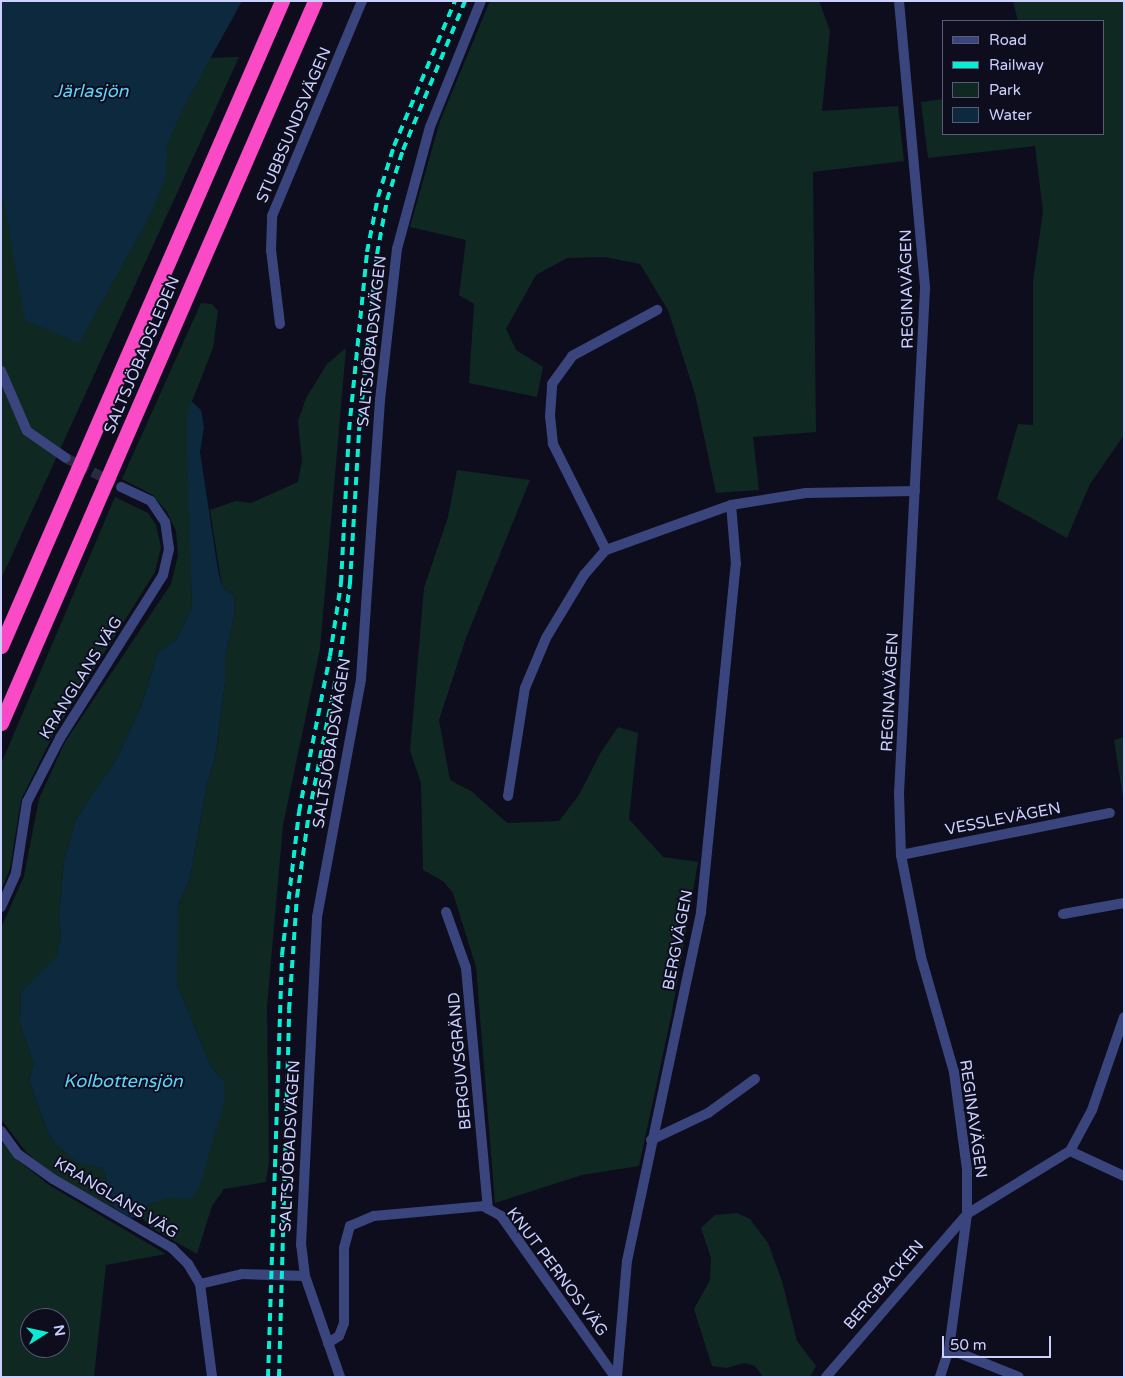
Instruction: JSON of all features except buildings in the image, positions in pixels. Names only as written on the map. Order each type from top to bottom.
[{"type":"highway","name":"SALTSJÖBADSLEDEN","points":[[1,646],[282,1]]},
{"type":"highway","name":"SALTSJÖBADSLEDEN","points":[[1,724],[316,1]]},
{"type":"street","name":"STUBBSUNDSVÄGEN","points":[[280,324],[271,250],[272,216],[362,1]]},
{"type":"street","name":"SALTSJÖBADSVÄGEN","points":[[340,1377],[305,1276],[300,1216],[318,917],[361,679],[387,314],[397,249],[419,161],[481,1]]},
{"type":"street","name":"REGINAVÄGEN","points":[[899,1],[925,289],[899,793],[901,855],[921,957],[954,1072],[966,1170],[967,1214],[949,1349],[940,1377]]},
{"type":"street","points":[[606,550],[553,444],[550,416],[552,384],[572,356],[657,310]]},
{"type":"street","points":[[1,371],[27,431],[66,458]]},
{"type":"street","name":"KRANGLANS VÄG","points":[[1,907],[16,873],[27,802],[60,738],[163,575],[168,549],[164,522],[151,501],[121,487]]},
{"type":"street","points":[[508,796],[526,688],[546,638],[584,575],[606,550],[731,505],[806,494],[915,491]]},
{"type":"street","name":"BERGVÄGEN","points":[[616,1377],[628,1261],[651,1140],[700,912],[736,564],[731,505]]},
{"type":"street","name":"VESSLEVÄGEN","points":[[901,855],[1110,813]]},
{"type":"street","points":[[1063,914],[1124,903]]},
{"type":"street","name":"BERGUVSGRÄND","points":[[446,912],[466,968],[488,1209]]},
{"type":"street","points":[[1124,1017],[1095,1102],[1070,1151],[1124,1176]]},
{"type":"street","points":[[651,1140],[708,1112],[755,1079]]},
{"type":"street","name":"KRANGLANS VÄG","points":[[1,1131],[18,1154],[53,1179],[172,1248],[188,1264],[200,1284]]},
{"type":"street","name":"BERGBACKEN","points":[[826,1377],[967,1214],[1070,1151]]},
{"type":"street","name":"KNUT PERNOS VÄG","points":[[328,1343],[339,1336],[344,1323],[344,1248],[350,1226],[374,1216],[483,1206],[501,1216],[616,1377]]},
{"type":"street","points":[[212,1377],[200,1284],[242,1274],[305,1276]]},
{"type":"street","points":[[949,1349],[1019,1377]]},
{"type":"green space","points":[[490,1],[819,1],[830,31],[822,111],[898,106],[904,161],[813,172],[816,432],[753,437],[759,490],[716,493],[695,394],[668,310],[640,264],[605,257],[567,258],[536,275],[506,329],[516,350],[543,367],[537,397],[469,383],[474,304],[459,295],[466,240],[410,227],[440,121]]},
{"type":"green space","points":[[1013,1],[1124,1],[1124,435],[1090,484],[1067,538],[997,499],[1018,424],[1033,425],[1033,281],[1043,211],[1035,146],[928,158],[921,102],[942,99],[942,135],[1105,135],[1105,20],[1018,20]]},
{"type":"green space","points":[[239,57],[1,579],[1,186],[5,195],[172,99],[206,58]]},
{"type":"green space","points":[[201,303],[212,304],[218,311],[213,348],[187,414],[192,607],[176,640],[158,652],[141,706],[117,758],[76,819],[64,861],[59,915],[61,937],[57,957],[21,992],[20,1024],[34,1064],[29,1080],[46,1128],[55,1144],[75,1160],[103,1168],[114,1208],[55,1176],[26,1152],[1,1119],[1,928],[24,876],[39,799],[65,742],[171,584],[178,555],[176,531],[167,512],[153,495],[122,479]]},
{"type":"green space","points":[[346,348],[320,649],[283,825],[267,1006],[269,1162],[266,1182],[224,1189],[212,1206],[197,1254],[151,1228],[141,1217],[149,1204],[200,1185],[225,1082],[211,1067],[177,984],[175,946],[178,905],[190,878],[207,784],[215,759],[225,682],[225,657],[235,612],[234,596],[222,587],[210,510],[236,501],[251,503],[298,482],[302,461],[298,421],[306,398],[327,364]]},
{"type":"green space","points":[[457,470],[530,480],[466,638],[439,720],[450,780],[471,791],[507,823],[559,821],[579,795],[601,752],[618,727],[638,733],[629,819],[663,857],[698,862],[671,1017],[639,1166],[582,1175],[495,1203],[476,967],[453,893],[443,881],[423,870],[421,783],[410,751],[424,588],[448,517]]},
{"type":"green space","points":[[115,497],[148,513],[156,525],[161,547],[155,572],[54,733],[21,800],[10,869],[1,891],[1,764]]},
{"type":"green space","points":[[1124,737],[1124,804],[1114,740]]},
{"type":"green space","points":[[1,1141],[14,1157],[49,1185],[166,1254],[106,1265],[94,1377],[1,1377]]},
{"type":"green space","points":[[737,1213],[750,1219],[768,1243],[782,1281],[797,1341],[816,1366],[810,1377],[763,1377],[755,1366],[745,1363],[726,1368],[712,1366],[694,1309],[710,1280],[711,1258],[701,1228],[715,1215]]},
{"type":"water","name":"Järlasjön","points":[[1,1],[242,1],[183,108],[168,143],[165,179],[150,215],[79,343],[25,320],[1,186]]},
{"type":"water","name":"Kolbottensjön","points":[[191,401],[201,410],[204,427],[200,452],[218,570],[222,587],[234,596],[235,612],[225,657],[225,682],[215,759],[207,784],[190,878],[178,905],[177,984],[211,1067],[225,1082],[224,1104],[200,1185],[191,1199],[168,1198],[149,1204],[141,1217],[131,1218],[114,1208],[103,1168],[77,1162],[55,1144],[46,1128],[29,1080],[34,1064],[20,1024],[21,992],[57,956],[61,937],[59,915],[64,861],[76,819],[117,758],[141,706],[158,652],[176,640],[192,607],[187,453],[187,414]]},
{"type":"tunnel","points":[[66,458],[121,487]]},
{"type":"railway","points":[[268,1377],[282,955],[299,812],[330,656],[341,583],[349,430],[367,252],[378,197],[394,146],[455,1]]},
{"type":"railway","points":[[279,1377],[289,1010],[297,897],[309,813],[340,658],[350,583],[359,431],[377,254],[387,200],[403,150],[465,1]]}]
